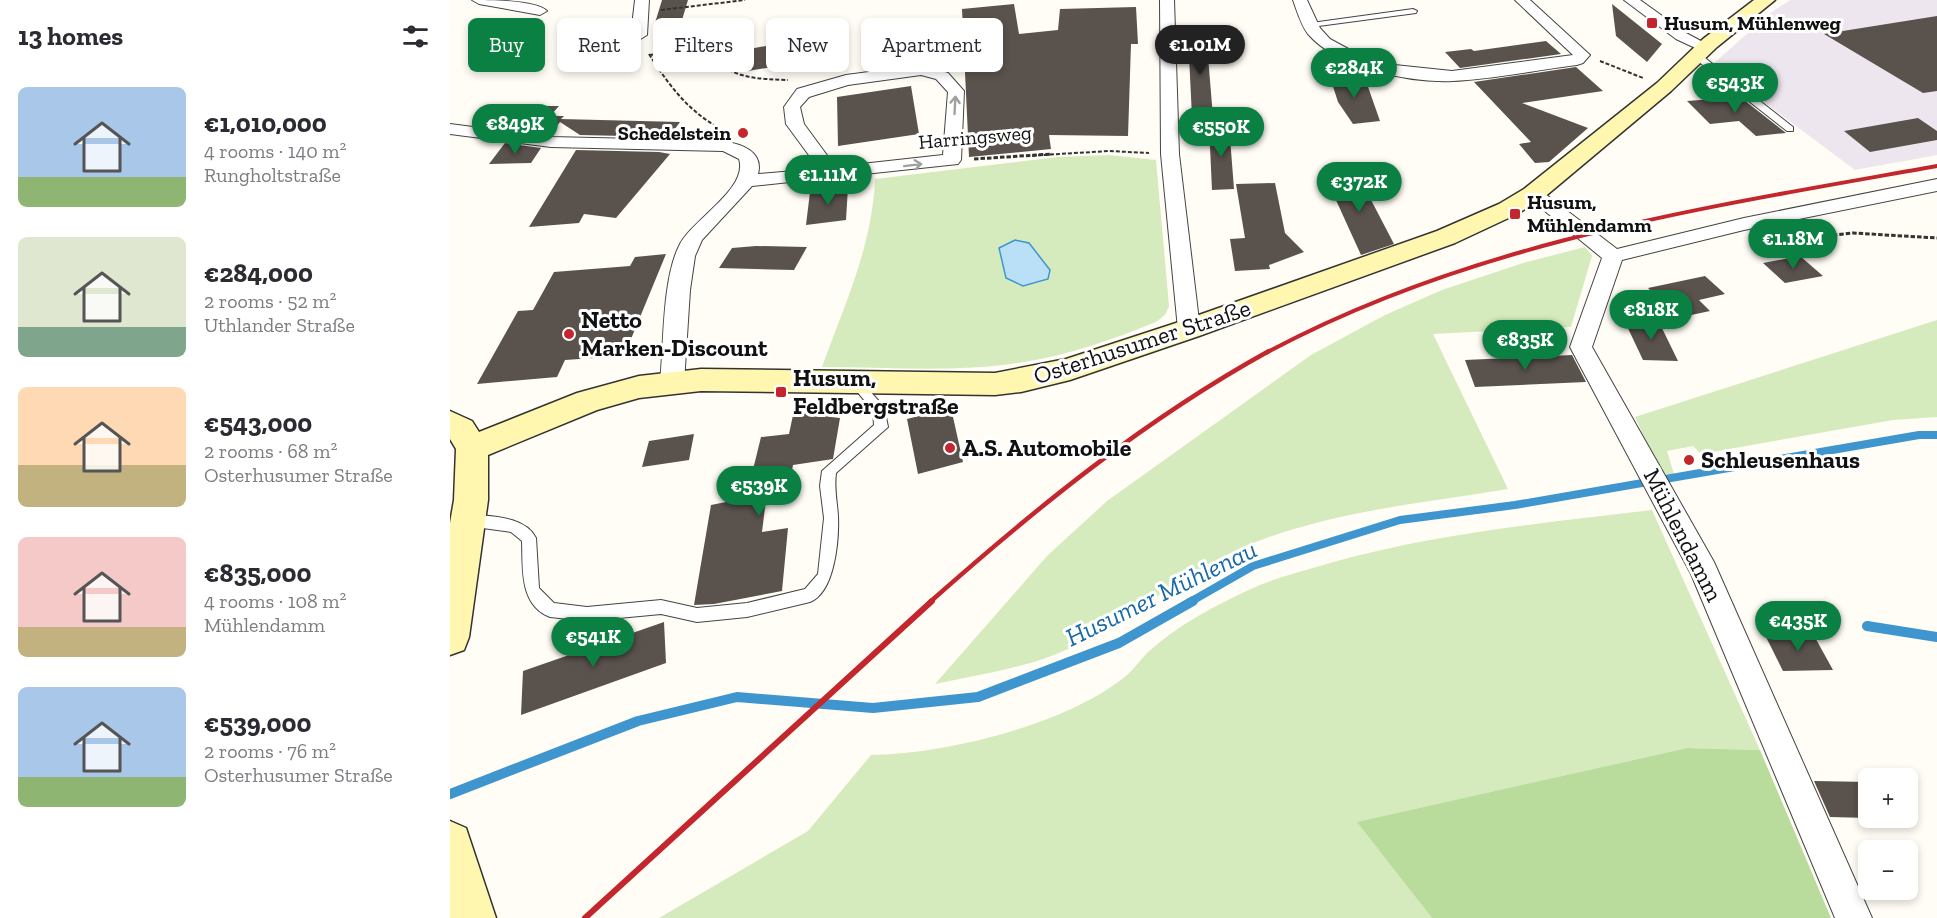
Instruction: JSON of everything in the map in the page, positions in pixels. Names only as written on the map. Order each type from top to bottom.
[{"type":"street","points":[[479,0],[540,11]]},
{"type":"street","points":[[1167,0],[1170,154],[1189,329]]},
{"type":"street","points":[[1300,0],[1311,25],[1325,42],[1359,61],[1383,69],[1426,75],[1468,75],[1577,60],[1582,55],[1522,0]]},
{"type":"street","points":[[1631,0],[1701,52]]},
{"type":"street","name":"Osterhusumer Straße","points":[[461,435],[588,400],[672,383],[757,379],[950,386],[1021,381],[1070,369],[1446,237],[1508,209],[1533,194],[1664,87],[1701,52],[1764,0]]},
{"type":"street","points":[[813,175],[820,158],[795,124],[792,107],[803,93],[846,80],[922,70],[942,75],[956,91],[952,160]]},
{"type":"street","points":[[450,129],[507,138],[554,141],[723,146],[735,148],[746,155],[750,162],[748,180],[700,230],[685,255],[672,383]]},
{"type":"street","name":"Harringsweg","points":[[748,180],[952,160]]},
{"type":"street","points":[[1533,194],[1613,256],[1744,224],[1937,185]]},
{"type":"street","name":"Mühlendamm","points":[[1613,256],[1581,347],[1666,500],[1718,603],[1791,777],[1854,918]]},
{"type":"street","points":[[450,637],[468,520],[461,435]]},
{"type":"street","points":[[450,844],[472,918]]},
{"type":"lane","points":[[1311,25],[1413,11]]},
{"type":"lane","points":[[1701,52],[1790,129]]},
{"type":"lane","points":[[468,520],[514,526],[529,538],[531,591],[550,610],[587,614],[661,607],[697,615],[747,610],[810,595],[825,576],[831,518],[827,486],[829,471],[881,427],[879,410],[857,384]]},
{"type":"path","points":[[641,6],[745,0]]},
{"type":"path","points":[[641,39],[678,98],[704,121],[721,129],[725,136],[723,146]]},
{"type":"path","points":[[650,55],[678,52],[711,56],[719,67],[729,74],[792,80]]},
{"type":"path","points":[[1582,55],[1664,87]]},
{"type":"path","name":"Harringsweg","points":[[952,160],[1109,151],[1170,154]]},
{"type":"path","points":[[1744,224],[1766,243],[1852,233],[1937,238]]},
{"type":"shaded area","points":[[1790,0],[1937,0],[1937,155],[1855,170],[1713,64],[1769,14]]},
{"type":"green space","points":[[1109,155],[1156,160],[1169,306],[1165,315],[1156,322],[1074,351],[1041,359],[999,365],[924,369],[822,367],[863,252],[873,204],[875,179],[1058,157]]},
{"type":"green space","points":[[1585,247],[1592,256],[1571,327],[1433,334],[1508,489],[1370,511],[1269,537],[1213,562],[1096,635],[1071,647],[1019,666],[935,684],[1047,556],[1107,501],[1311,355],[1385,315],[1442,290],[1523,263]]},
{"type":"green space","points":[[1937,320],[1937,417],[1893,420],[1701,454],[1693,446],[1667,451],[1674,474],[1661,475],[1635,417]]},
{"type":"green space","points":[[1652,510],[1760,750],[1687,748],[1358,822],[1432,918],[659,918],[808,831],[871,755],[934,749],[970,742],[1040,722],[1073,708],[1127,675],[1148,652],[1185,624],[1225,601],[1262,584],[1330,563],[1450,536]]},
{"type":"green space","points":[[1687,748],[1760,750],[1831,918],[1432,918],[1357,822]]},
{"type":"water","points":[[1015,240],[1029,243],[1050,270],[1048,279],[1023,286],[1006,278],[999,248]]},
{"type":"building","points":[[662,0],[688,0],[683,18],[657,18]]},
{"type":"building","points":[[1014,4],[1019,34],[1058,30],[1060,9],[1136,7],[1138,44],[1131,44],[1128,136],[1049,135],[1051,149],[969,157],[965,72],[1003,72],[1003,18],[962,18],[962,9]]},
{"type":"building","points":[[1612,4],[1662,44],[1647,62],[1616,36]]},
{"type":"building","points":[[1937,16],[1937,91],[1923,93],[1824,34]]},
{"type":"building","points":[[1206,32],[1213,117],[1192,117],[1188,35]]},
{"type":"building","points":[[1546,41],[1561,54],[1460,68],[1445,52],[1471,49],[1474,51]]},
{"type":"building","points":[[766,46],[766,68],[754,70],[754,48]]},
{"type":"building","points":[[1576,67],[1603,91],[1522,103],[1588,128],[1549,162],[1535,163],[1519,144],[1531,142],[1474,82]]},
{"type":"building","points":[[1354,73],[1358,85],[1367,84],[1380,121],[1353,124],[1338,102],[1329,74]]},
{"type":"building","points":[[911,86],[919,134],[838,146],[837,97]]},
{"type":"building","points":[[1735,93],[1786,133],[1756,136],[1739,121],[1710,124],[1687,101],[1714,99],[1710,95]]},
{"type":"building","points":[[533,106],[559,106],[550,116],[564,116],[561,119],[680,122],[669,137],[580,135],[560,122],[550,135],[515,130]]},
{"type":"building","points":[[1918,118],[1937,131],[1937,140],[1870,152],[1844,131]]},
{"type":"building","points":[[1209,125],[1229,125],[1234,189],[1212,190]]},
{"type":"building","points":[[505,143],[541,148],[531,163],[489,164]]},
{"type":"building","points":[[576,150],[670,154],[616,218],[584,214],[579,223],[529,227]]},
{"type":"building","points":[[1358,175],[1394,244],[1361,255],[1325,176]]},
{"type":"building","points":[[1275,183],[1285,233],[1304,252],[1269,265],[1270,269],[1235,271],[1230,239],[1245,238],[1236,184]]},
{"type":"building","points":[[848,187],[846,220],[806,225],[810,192]]},
{"type":"building","points":[[807,247],[794,270],[719,268],[732,248]]},
{"type":"building","name":"Netto Marken-Discount","points":[[666,254],[624,356],[565,360],[557,377],[477,384],[518,311],[533,310],[554,272],[630,266],[635,257]]},
{"type":"building","points":[[1800,256],[1823,276],[1785,283],[1763,263]]},
{"type":"building","points":[[1705,276],[1725,294],[1699,300],[1710,311],[1677,318],[1648,288]]},
{"type":"building","points":[[1625,322],[1659,322],[1678,361],[1643,360]]},
{"type":"building","points":[[1572,355],[1586,382],[1475,387],[1465,360]]},
{"type":"building","points":[[951,408],[963,462],[918,474],[907,419]]},
{"type":"building","points":[[832,411],[831,417],[840,418],[833,459],[793,465],[790,481],[768,483],[762,532],[788,528],[782,591],[714,604],[694,605],[711,505],[746,498],[761,437],[789,434],[793,415]]},
{"type":"building","points":[[694,434],[689,460],[642,467],[649,441]]},
{"type":"building","points":[[664,622],[666,663],[521,715],[523,671]]},
{"type":"building","points":[[1812,632],[1833,670],[1783,671],[1764,633]]},
{"type":"building","points":[[1814,781],[1858,782],[1858,818],[1830,817]]},
{"type":"waterway","name":"Husumer Mühlenau","points":[[1190,602],[1253,566],[1400,520],[1515,505],[1919,435],[1937,435]]},
{"type":"waterway","name":"Husumer Mühlenau","points":[[450,794],[638,721],[737,697],[873,708],[978,697],[1119,643],[1193,601]]},
{"type":"waterway","points":[[1867,626],[1937,637]]},
{"type":"railway","points":[[1266,353],[1345,314],[1426,282],[1509,255],[1679,214],[1937,166]]},
{"type":"railway","points":[[930,602],[1092,467],[1178,406],[1269,351]]},
{"type":"railway","points":[[585,918],[932,601]]},
{"type":"place","name":"Husum, Mühlenweg","points":[[1652,23]]},
{"type":"place","name":"Schedelstein","points":[[743,133]]},
{"type":"place","name":"Husum, Mühlendamm","points":[[1515,214]]},
{"type":"place","name":"Netto Marken-Discount","points":[[569,334]]},
{"type":"place","name":"Husum, Feldbergstraße","points":[[781,392]]},
{"type":"place","name":"A.S. Automobile","points":[[950,448]]},
{"type":"place","name":"Schleusenhaus","points":[[1689,460]]}]
